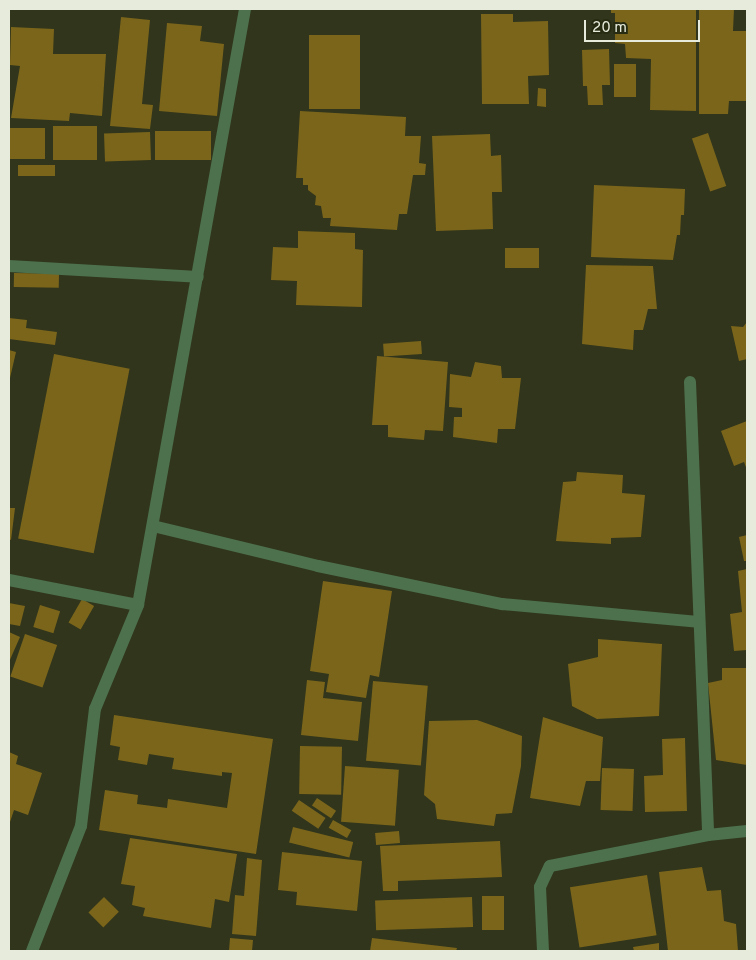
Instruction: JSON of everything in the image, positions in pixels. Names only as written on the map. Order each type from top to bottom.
[{"type":"street","points":[[32,951],[81,826],[95,709],[138,605],[245,9]]},
{"type":"street","points":[[9,266],[198,277]]},
{"type":"street","points":[[690,382],[698,622],[708,835]]},
{"type":"street","points":[[153,526],[318,566],[502,604],[698,622]]},
{"type":"street","points":[[9,580],[138,605]]},
{"type":"street","points":[[544,951],[540,887],[550,866],[708,835],[747,831]]},
{"type":"building","points":[[611,9],[696,9],[696,111],[650,110],[651,59],[626,58],[625,44],[615,43],[615,13],[611,13]]},
{"type":"building","points":[[699,9],[734,9],[733,31],[747,31],[747,101],[729,101],[728,114],[699,114]]},
{"type":"building","points":[[481,14],[513,14],[513,22],[548,21],[549,75],[528,76],[529,104],[482,104]]},
{"type":"building","points":[[121,17],[150,20],[142,104],[153,105],[150,129],[110,126]]},
{"type":"building","points":[[167,23],[202,26],[200,41],[224,44],[217,116],[159,111]]},
{"type":"building","points":[[11,27],[54,29],[53,54],[106,54],[102,116],[70,113],[69,121],[11,118],[20,66],[10,65]]},
{"type":"building","points":[[309,35],[360,35],[360,109],[309,109]]},
{"type":"building","points":[[609,49],[610,85],[602,85],[603,105],[588,105],[587,86],[583,86],[582,50]]},
{"type":"building","points":[[614,64],[636,64],[636,97],[614,97]]},
{"type":"building","points":[[538,88],[546,89],[546,107],[537,106]]},
{"type":"building","points":[[300,111],[406,117],[405,136],[421,136],[419,163],[426,164],[425,175],[413,175],[407,214],[399,214],[397,230],[330,226],[331,218],[323,218],[321,206],[315,205],[316,196],[308,190],[308,185],[303,185],[303,178],[296,178]]},
{"type":"building","points":[[53,126],[97,126],[97,160],[53,160]]},
{"type":"building","points":[[9,128],[45,128],[45,159],[9,159]]},
{"type":"building","points":[[155,131],[211,131],[211,160],[155,160]]},
{"type":"building","points":[[150,132],[151,160],[105,162],[104,134]]},
{"type":"building","points":[[708,133],[726,186],[710,191],[692,139]]},
{"type":"building","points":[[490,134],[491,156],[501,155],[502,192],[492,192],[493,229],[436,231],[432,136]]},
{"type":"building","points":[[18,165],[55,165],[55,176],[18,176]]},
{"type":"building","points":[[594,185],[685,189],[684,215],[681,215],[680,235],[677,235],[673,260],[591,257]]},
{"type":"building","points":[[298,231],[355,233],[355,249],[363,250],[362,307],[296,305],[297,281],[271,280],[273,247],[298,248]]},
{"type":"building","points":[[505,248],[539,248],[539,268],[505,268]]},
{"type":"building","points":[[586,265],[653,266],[657,309],[648,309],[643,330],[634,330],[633,350],[582,344]]},
{"type":"building","points":[[14,273],[59,274],[59,288],[14,287]]},
{"type":"building","points":[[9,318],[27,320],[26,328],[57,332],[55,345],[9,339]]},
{"type":"building","points":[[747,322],[747,359],[739,361],[731,326],[743,327]]},
{"type":"building","points":[[421,341],[422,354],[384,357],[383,344]]},
{"type":"building","points":[[9,350],[16,352],[10,378],[9,378]]},
{"type":"building","points":[[54,354],[130,369],[94,553],[18,539]]},
{"type":"building","points":[[377,356],[448,362],[443,431],[425,430],[424,440],[388,437],[388,425],[372,425]]},
{"type":"building","points":[[475,362],[501,366],[502,378],[521,378],[515,429],[498,429],[497,443],[453,437],[454,417],[462,417],[462,408],[449,407],[450,374],[471,377]]},
{"type":"building","points":[[747,421],[747,470],[744,462],[734,466],[721,431]]},
{"type":"building","points":[[577,472],[623,475],[622,493],[645,495],[641,537],[611,538],[611,544],[556,541],[563,482],[576,481]]},
{"type":"building","points":[[9,508],[15,508],[11,540],[9,539]]},
{"type":"building","points":[[747,535],[747,561],[744,561],[739,537]]},
{"type":"building","points":[[747,569],[747,650],[734,651],[730,614],[742,612],[738,571]]},
{"type":"building","points":[[323,581],[392,591],[379,677],[370,675],[366,698],[326,692],[329,674],[310,671]]},
{"type":"building","points":[[82,599],[94,606],[81,629],[69,622]]},
{"type":"building","points":[[9,603],[25,606],[20,626],[9,624]]},
{"type":"building","points":[[40,605],[60,611],[53,633],[33,627]]},
{"type":"building","points":[[9,632],[20,637],[9,662]]},
{"type":"building","points":[[25,634],[57,645],[42,688],[10,677]]},
{"type":"building","points":[[598,639],[662,644],[659,716],[597,719],[572,706],[568,664],[598,657]]},
{"type":"building","points":[[722,668],[747,668],[747,765],[716,760],[708,683],[722,680]]},
{"type":"building","points":[[307,680],[325,682],[323,698],[362,702],[358,741],[301,735]]},
{"type":"building","points":[[373,681],[428,686],[421,765],[366,761]]},
{"type":"building","points":[[114,715],[273,739],[256,854],[99,830],[105,790],[138,795],[137,804],[167,808],[168,799],[227,808],[232,773],[222,772],[222,776],[172,769],[174,758],[149,754],[147,765],[118,760],[120,747],[110,745]]},
{"type":"building","points":[[543,717],[603,737],[600,781],[586,781],[580,806],[530,798]]},
{"type":"building","points":[[477,720],[522,736],[521,766],[512,813],[496,814],[494,826],[437,819],[435,804],[424,795],[429,721]]},
{"type":"building","points":[[685,738],[687,811],[645,812],[644,776],[663,775],[662,739]]},
{"type":"building","points":[[300,746],[342,747],[341,795],[299,794]]},
{"type":"building","points":[[9,752],[18,756],[16,764],[42,773],[28,815],[14,810],[9,825]]},
{"type":"building","points":[[345,766],[399,770],[395,826],[341,822]]},
{"type":"building","points":[[602,768],[634,769],[633,811],[601,810]]},
{"type":"building","points":[[317,798],[336,811],[331,818],[312,805]]},
{"type":"building","points":[[299,800],[326,818],[318,829],[292,811]]},
{"type":"building","points":[[333,820],[351,830],[347,838],[329,828]]},
{"type":"building","points":[[293,827],[353,842],[349,858],[289,843]]},
{"type":"building","points":[[399,831],[400,843],[376,845],[375,833]]},
{"type":"building","points":[[130,838],[237,854],[229,902],[215,899],[211,928],[143,916],[145,908],[132,905],[135,886],[121,884]]},
{"type":"building","points":[[500,841],[502,877],[398,881],[398,891],[383,891],[380,846]]},
{"type":"building","points":[[282,852],[362,861],[357,911],[296,905],[297,892],[278,890]]},
{"type":"building","points":[[247,858],[262,860],[256,936],[232,934],[235,895],[244,896]]},
{"type":"building","points":[[702,867],[707,891],[721,890],[724,921],[736,924],[738,951],[668,951],[659,872]]},
{"type":"building","points":[[647,875],[657,935],[580,947],[570,887]]},
{"type":"building","points":[[482,896],[504,896],[504,930],[482,930]]},
{"type":"building","points":[[104,897],[119,912],[103,927],[88,913]]},
{"type":"building","points":[[472,897],[473,927],[376,930],[375,900]]},
{"type":"building","points":[[230,938],[253,940],[252,951],[229,951]]},
{"type":"building","points":[[372,938],[457,948],[456,951],[370,951]]},
{"type":"building","points":[[659,943],[659,951],[634,951],[633,947]]}]
